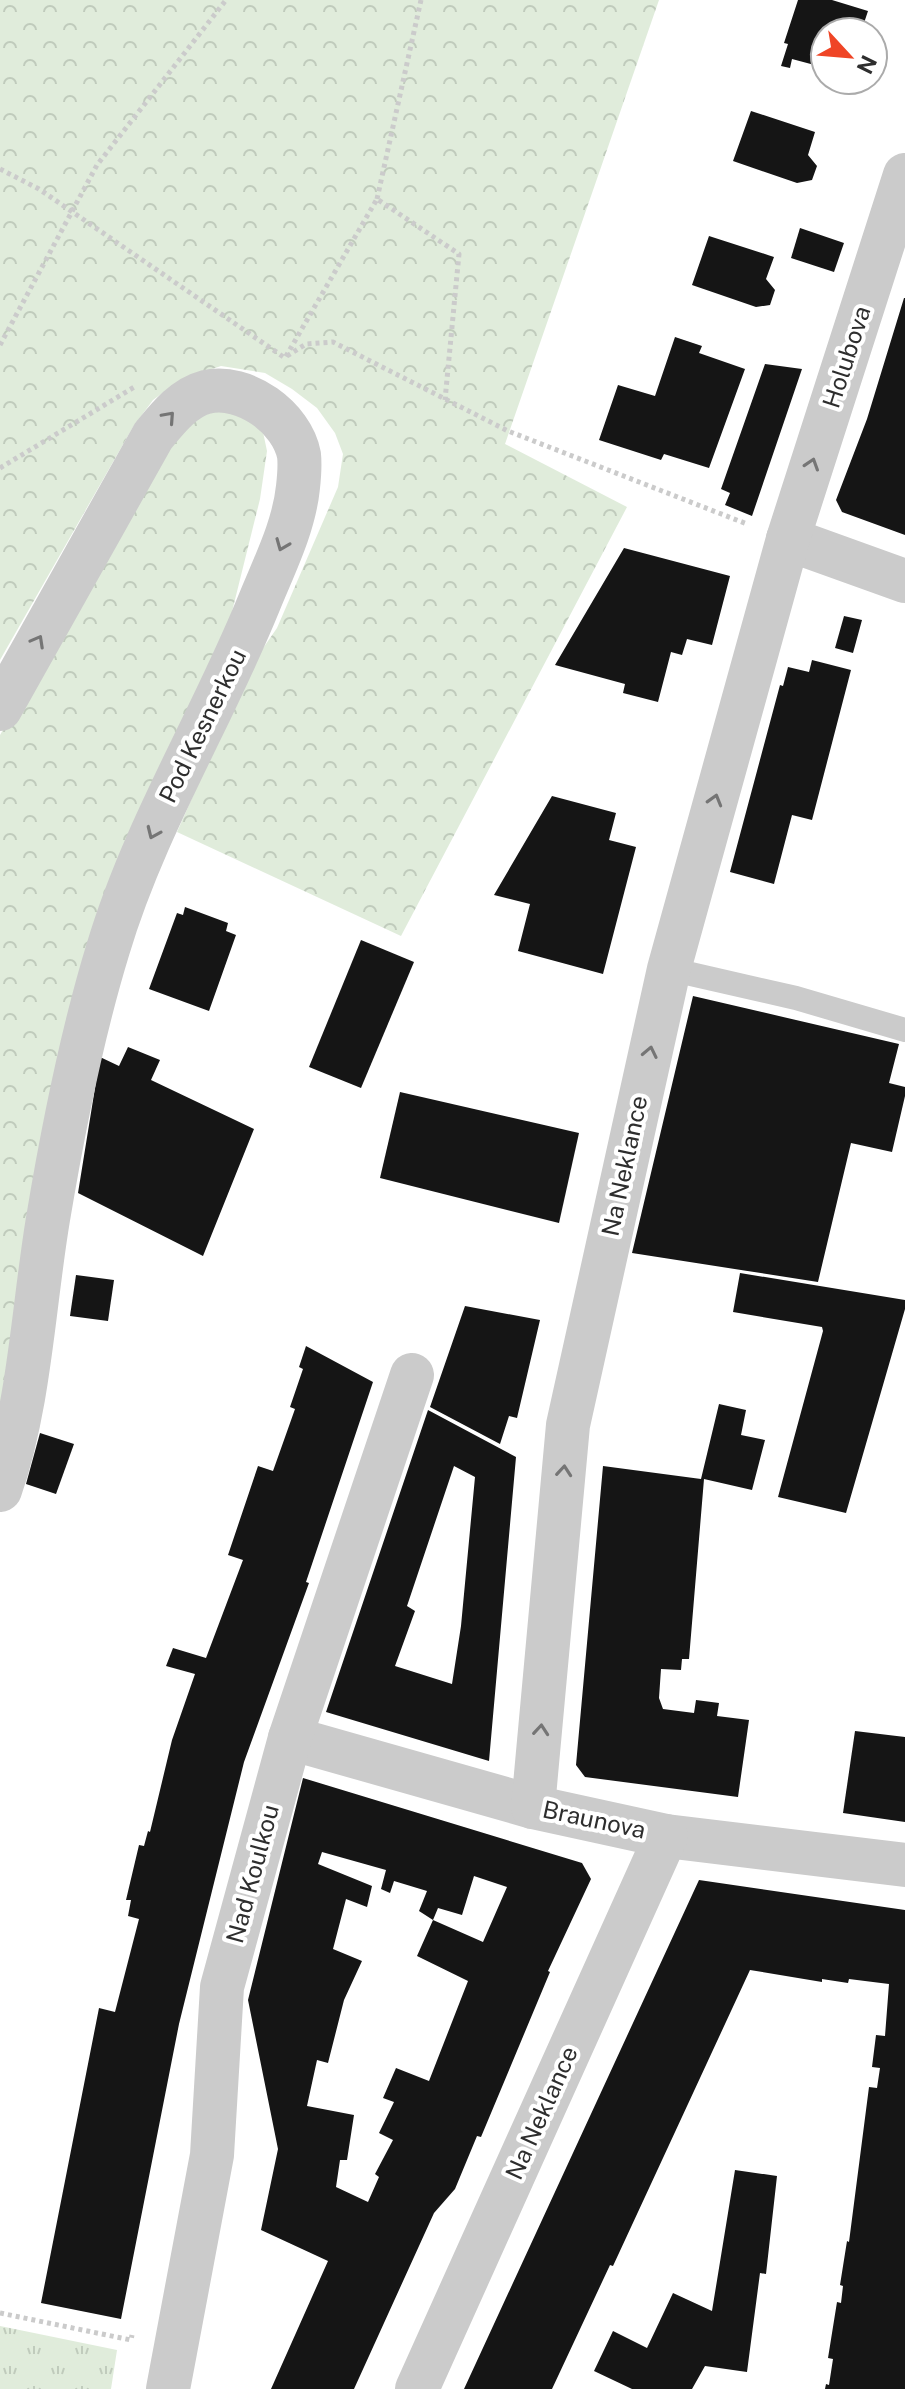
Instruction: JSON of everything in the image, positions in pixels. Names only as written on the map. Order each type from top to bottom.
[{"type":"street","name":"Holubova","points":[[768,531],[905,175]]},
{"type":"street","name":"Pod Kesnerkou","points":[[0,709],[153,436],[176,408],[207,392],[232,392],[260,403],[275,414],[299,455],[298,488],[289,530],[234,665],[178,776],[139,865],[108,947],[76,1076],[48,1218],[28,1369],[0,1490]]},
{"type":"street","points":[[768,531],[905,581]]},
{"type":"street","name":"Na Neklance","points":[[533,1807],[568,1425],[768,531]]},
{"type":"street","name":"Nad Koulkou","points":[[168,2389],[212,2155],[222,1987],[290,1738],[412,1375]]},
{"type":"street","name":"Braunova","points":[[290,1738],[533,1807],[666,1836],[905,1865]]},
{"type":"street","name":"Na Neklance","points":[[417,2389],[666,1836]]},
{"type":"lane","points":[[669,969],[796,998],[905,1030]]},
{"type":"path","points":[[0,345],[97,165],[226,0]]},
{"type":"path","points":[[280,369],[377,199],[421,0]]},
{"type":"path","points":[[0,169],[39,189],[285,358]]},
{"type":"path","points":[[377,199],[459,254],[445,400]]},
{"type":"path","points":[[285,358],[306,344],[333,342],[508,431],[768,531]]},
{"type":"path","points":[[0,2313],[131,2340]]},
{"type":"green space","points":[[0,0],[659,0],[505,444],[627,507],[401,936],[177,832],[250,667],[277,628],[338,487],[343,454],[335,433],[317,408],[292,389],[265,373],[221,366],[180,380],[153,400],[133,427],[0,660]]},
{"type":"green space","points":[[215,409],[237,411],[263,432],[267,451],[260,499],[222,652],[151,799],[0,1430],[0,735],[172,435]]},
{"type":"green space","points":[[0,2326],[117,2350],[111,2389],[0,2389]]},
{"type":"building","points":[[798,0],[832,0],[868,11],[866,16],[809,16],[809,64],[792,59],[790,68],[781,66],[788,44],[784,43]]},
{"type":"building","points":[[751,111],[815,132],[808,155],[817,166],[812,180],[797,183],[733,161]]},
{"type":"building","points":[[800,228],[844,243],[834,272],[791,258]]},
{"type":"building","points":[[709,236],[774,257],[766,279],[775,290],[770,305],[756,307],[692,285]]},
{"type":"building","points":[[904,298],[905,535],[842,512],[836,500],[867,419]]},
{"type":"building","points":[[675,337],[702,346],[699,353],[745,369],[709,468],[664,454],[661,460],[599,440],[618,385],[655,396]]},
{"type":"building","points":[[765,364],[802,369],[752,516],[725,505],[730,493],[721,489]]},
{"type":"building","points":[[624,548],[730,576],[712,645],[687,639],[682,655],[671,652],[658,702],[623,693],[625,684],[555,665]]},
{"type":"building","points":[[844,616],[862,620],[853,653],[835,648]]},
{"type":"building","points":[[812,660],[851,670],[812,820],[792,815],[774,884],[730,872],[780,685],[783,686],[788,667],[809,672]]},
{"type":"building","points":[[552,796],[616,813],[609,840],[636,847],[603,974],[518,951],[530,904],[494,895]]},
{"type":"building","points":[[185,907],[228,923],[226,931],[236,935],[209,1011],[149,989],[177,913],[183,915]]},
{"type":"building","points":[[361,940],[414,962],[361,1088],[309,1067]]},
{"type":"building","points":[[693,996],[899,1044],[889,1083],[905,1087],[905,1096],[892,1152],[851,1143],[818,1282],[632,1253]]},
{"type":"building","points":[[128,1047],[160,1060],[151,1080],[254,1129],[203,1256],[78,1193],[100,1057],[119,1066]]},
{"type":"building","points":[[400,1092],[579,1133],[559,1223],[380,1178]]},
{"type":"building","points":[[740,1273],[905,1300],[905,1309],[846,1513],[778,1497],[823,1331],[822,1327],[733,1312]]},
{"type":"building","points":[[76,1275],[114,1280],[108,1321],[70,1316]]},
{"type":"building","points":[[465,1306],[540,1320],[517,1418],[509,1416],[500,1444],[430,1407]]},
{"type":"building","points":[[306,1346],[373,1382],[306,1582],[309,1583],[244,1762],[179,2024],[121,2319],[41,2303],[99,2008],[115,2012],[139,1919],[128,1916],[131,1900],[126,1900],[139,1845],[144,1846],[150,1832],[172,1740],[195,1674],[166,1666],[173,1648],[206,1658],[243,1560],[228,1555],[258,1466],[273,1471],[295,1409],[290,1407],[303,1369],[299,1367]]},
{"type":"building","points":[[719,1404],[746,1410],[741,1435],[765,1440],[752,1490],[704,1479],[689,1659],[682,1659],[681,1670],[661,1669],[659,1698],[663,1709],[694,1713],[696,1700],[719,1703],[717,1716],[749,1720],[738,1797],[585,1777],[576,1765],[603,1466],[701,1479]]},
{"type":"building","points":[[428,1410],[516,1457],[489,1761],[326,1712]],"holes":[[[454,1466],[475,1477],[461,1626],[452,1684],[395,1666],[415,1611],[407,1606]]]},
{"type":"building","points":[[40,1433],[74,1444],[56,1494],[26,1484]]},
{"type":"building","points":[[855,1731],[905,1737],[905,1822],[843,1813]]},
{"type":"building","points":[[303,1778],[582,1863],[591,1879],[548,1971],[481,2137],[477,2136],[455,2189],[434,2213],[354,2389],[271,2389],[328,2261],[261,2230],[278,2149],[248,2000]],"holes":[[[322,1852],[386,1870],[381,1889],[390,1893],[394,1881],[427,1891],[419,1911],[433,1920],[417,1956],[468,1981],[429,2081],[396,2068],[383,2098],[394,2102],[379,2133],[393,2140],[375,2174],[379,2177],[368,2202],[336,2187],[340,2160],[347,2160],[354,2115],[307,2106],[317,2060],[328,2063],[344,2000],[362,1961],[333,1949],[346,1899],[367,1907],[372,1886],[318,1864]],[[474,1876],[507,1887],[483,1942],[433,1920],[438,1908],[462,1915]]]},
{"type":"building","points":[[699,1880],[905,1910],[905,2389],[825,2389],[826,2384],[829,2385],[833,2359],[828,2358],[837,2302],[841,2303],[843,2286],[840,2285],[849,2242],[869,2087],[877,2088],[880,2068],[872,2067],[876,2035],[885,2036],[889,1984],[849,1979],[848,1983],[822,1979],[822,1982],[750,1970],[613,2266],[610,2265],[552,2389],[464,2389]]},
{"type":"building","points":[[735,2170],[777,2176],[766,2274],[760,2273],[747,2372],[705,2366],[692,2389],[632,2389],[594,2371],[613,2331],[647,2348],[673,2293],[712,2311]]}]
